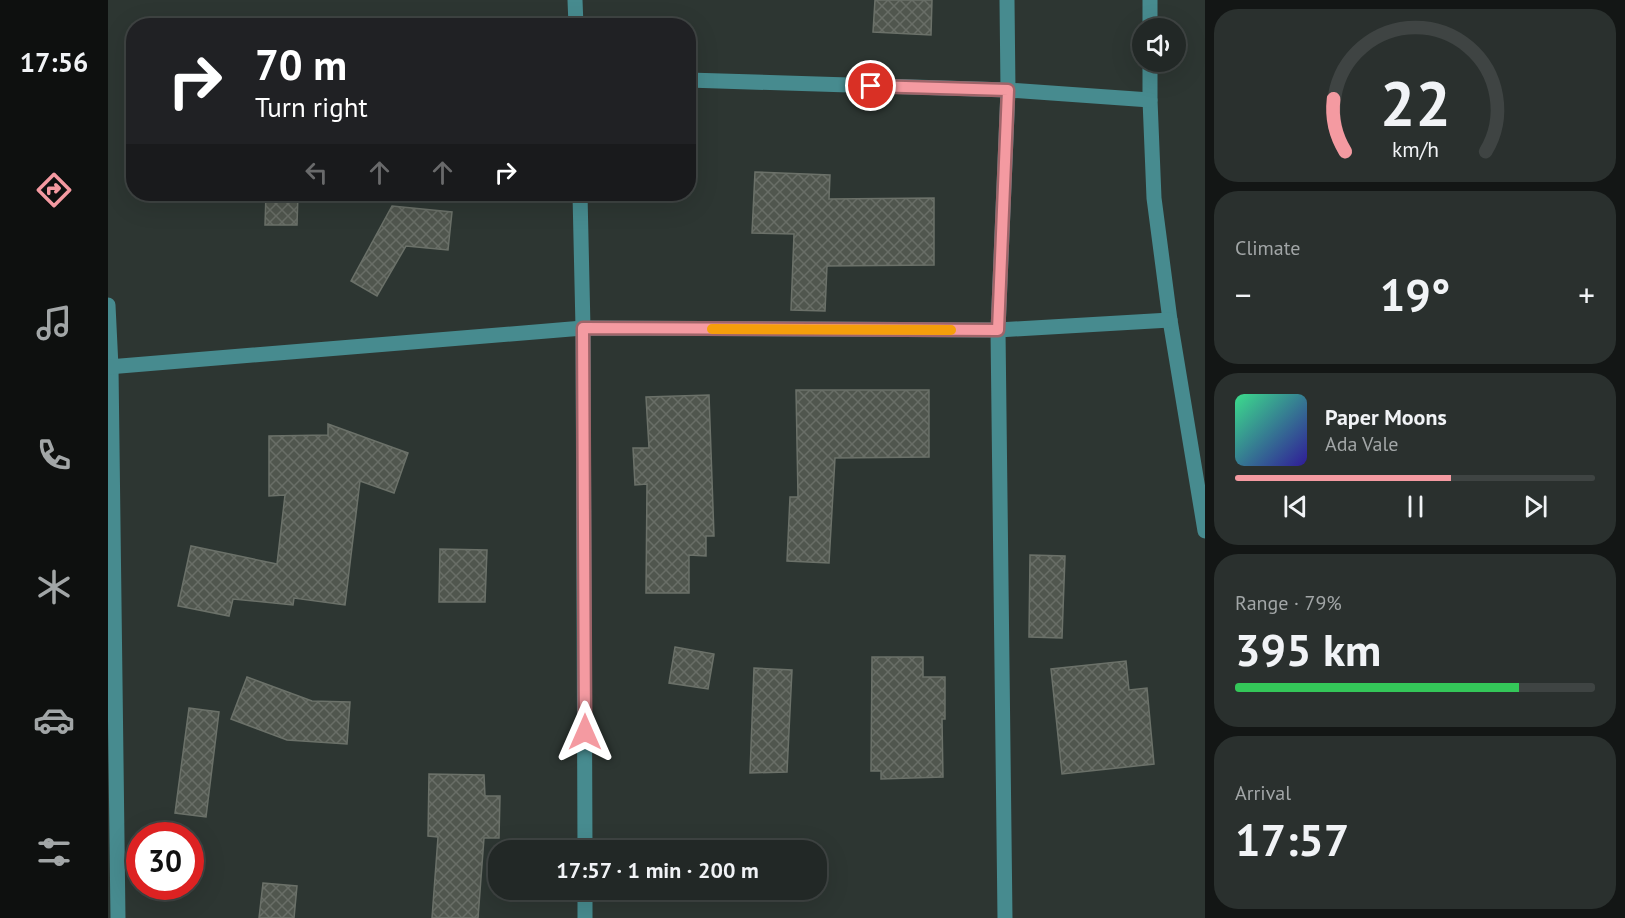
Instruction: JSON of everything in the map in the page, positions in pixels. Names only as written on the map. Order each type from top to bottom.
[{"type":"street","points":[[575,0],[576,18]]},
{"type":"street","points":[[1005,918],[998,330],[1008,90],[1007,0]]},
{"type":"street","points":[[1150,0],[1150,18]]},
{"type":"street","points":[[1150,72],[1154,198],[1170,320],[1205,531]]},
{"type":"street","points":[[696,80],[1008,90],[1150,100]]},
{"type":"street","points":[[580,201],[583,328],[585,840]]},
{"type":"street","points":[[108,305],[118,918]]},
{"type":"street","points":[[109,367],[583,328],[998,330],[1170,320]]},
{"type":"street","points":[[585,900],[585,918]]},
{"type":"building","points":[[875,0],[932,0],[931,35],[873,32]]},
{"type":"building","points":[[755,172],[830,175],[829,199],[934,198],[934,265],[827,266],[825,311],[791,310],[794,234],[752,233]]},
{"type":"building","points":[[266,201],[298,201],[297,225],[265,225]]},
{"type":"building","points":[[392,206],[452,212],[448,250],[406,246],[377,296],[351,281]]},
{"type":"building","points":[[796,390],[929,390],[929,457],[835,458],[829,563],[787,561],[790,497],[798,497]]},
{"type":"building","points":[[709,395],[714,536],[706,536],[706,556],[689,555],[689,593],[646,593],[647,484],[635,485],[633,448],[649,448],[646,397]]},
{"type":"building","points":[[328,424],[408,453],[394,493],[360,481],[345,605],[294,598],[293,605],[233,599],[229,616],[178,606],[191,546],[277,564],[285,495],[269,496],[269,436],[328,435]]},
{"type":"building","points":[[440,549],[487,550],[485,602],[439,602]]},
{"type":"building","points":[[1030,555],[1065,556],[1062,638],[1029,637]]},
{"type":"building","points":[[675,647],[714,654],[708,689],[669,683]]},
{"type":"building","points":[[872,657],[923,657],[923,677],[945,677],[945,719],[942,719],[943,777],[881,779],[881,771],[871,771]]},
{"type":"building","points":[[1126,661],[1129,690],[1147,688],[1154,764],[1062,774],[1051,669]]},
{"type":"building","points":[[754,668],[792,670],[787,772],[750,773]]},
{"type":"building","points":[[247,677],[312,701],[350,702],[347,744],[287,740],[231,719]]},
{"type":"building","points":[[189,708],[219,712],[206,817],[175,813]]},
{"type":"building","points":[[429,774],[484,775],[485,796],[500,796],[499,838],[484,838],[478,918],[432,918],[438,837],[428,836]]},
{"type":"building","points":[[263,883],[297,886],[294,918],[259,918]]},
{"type":"slow traffic","points":[[712,329],[951,330]]},
{"type":"route","points":[[585,732],[583,328],[998,330],[1008,90],[871,86]]}]
